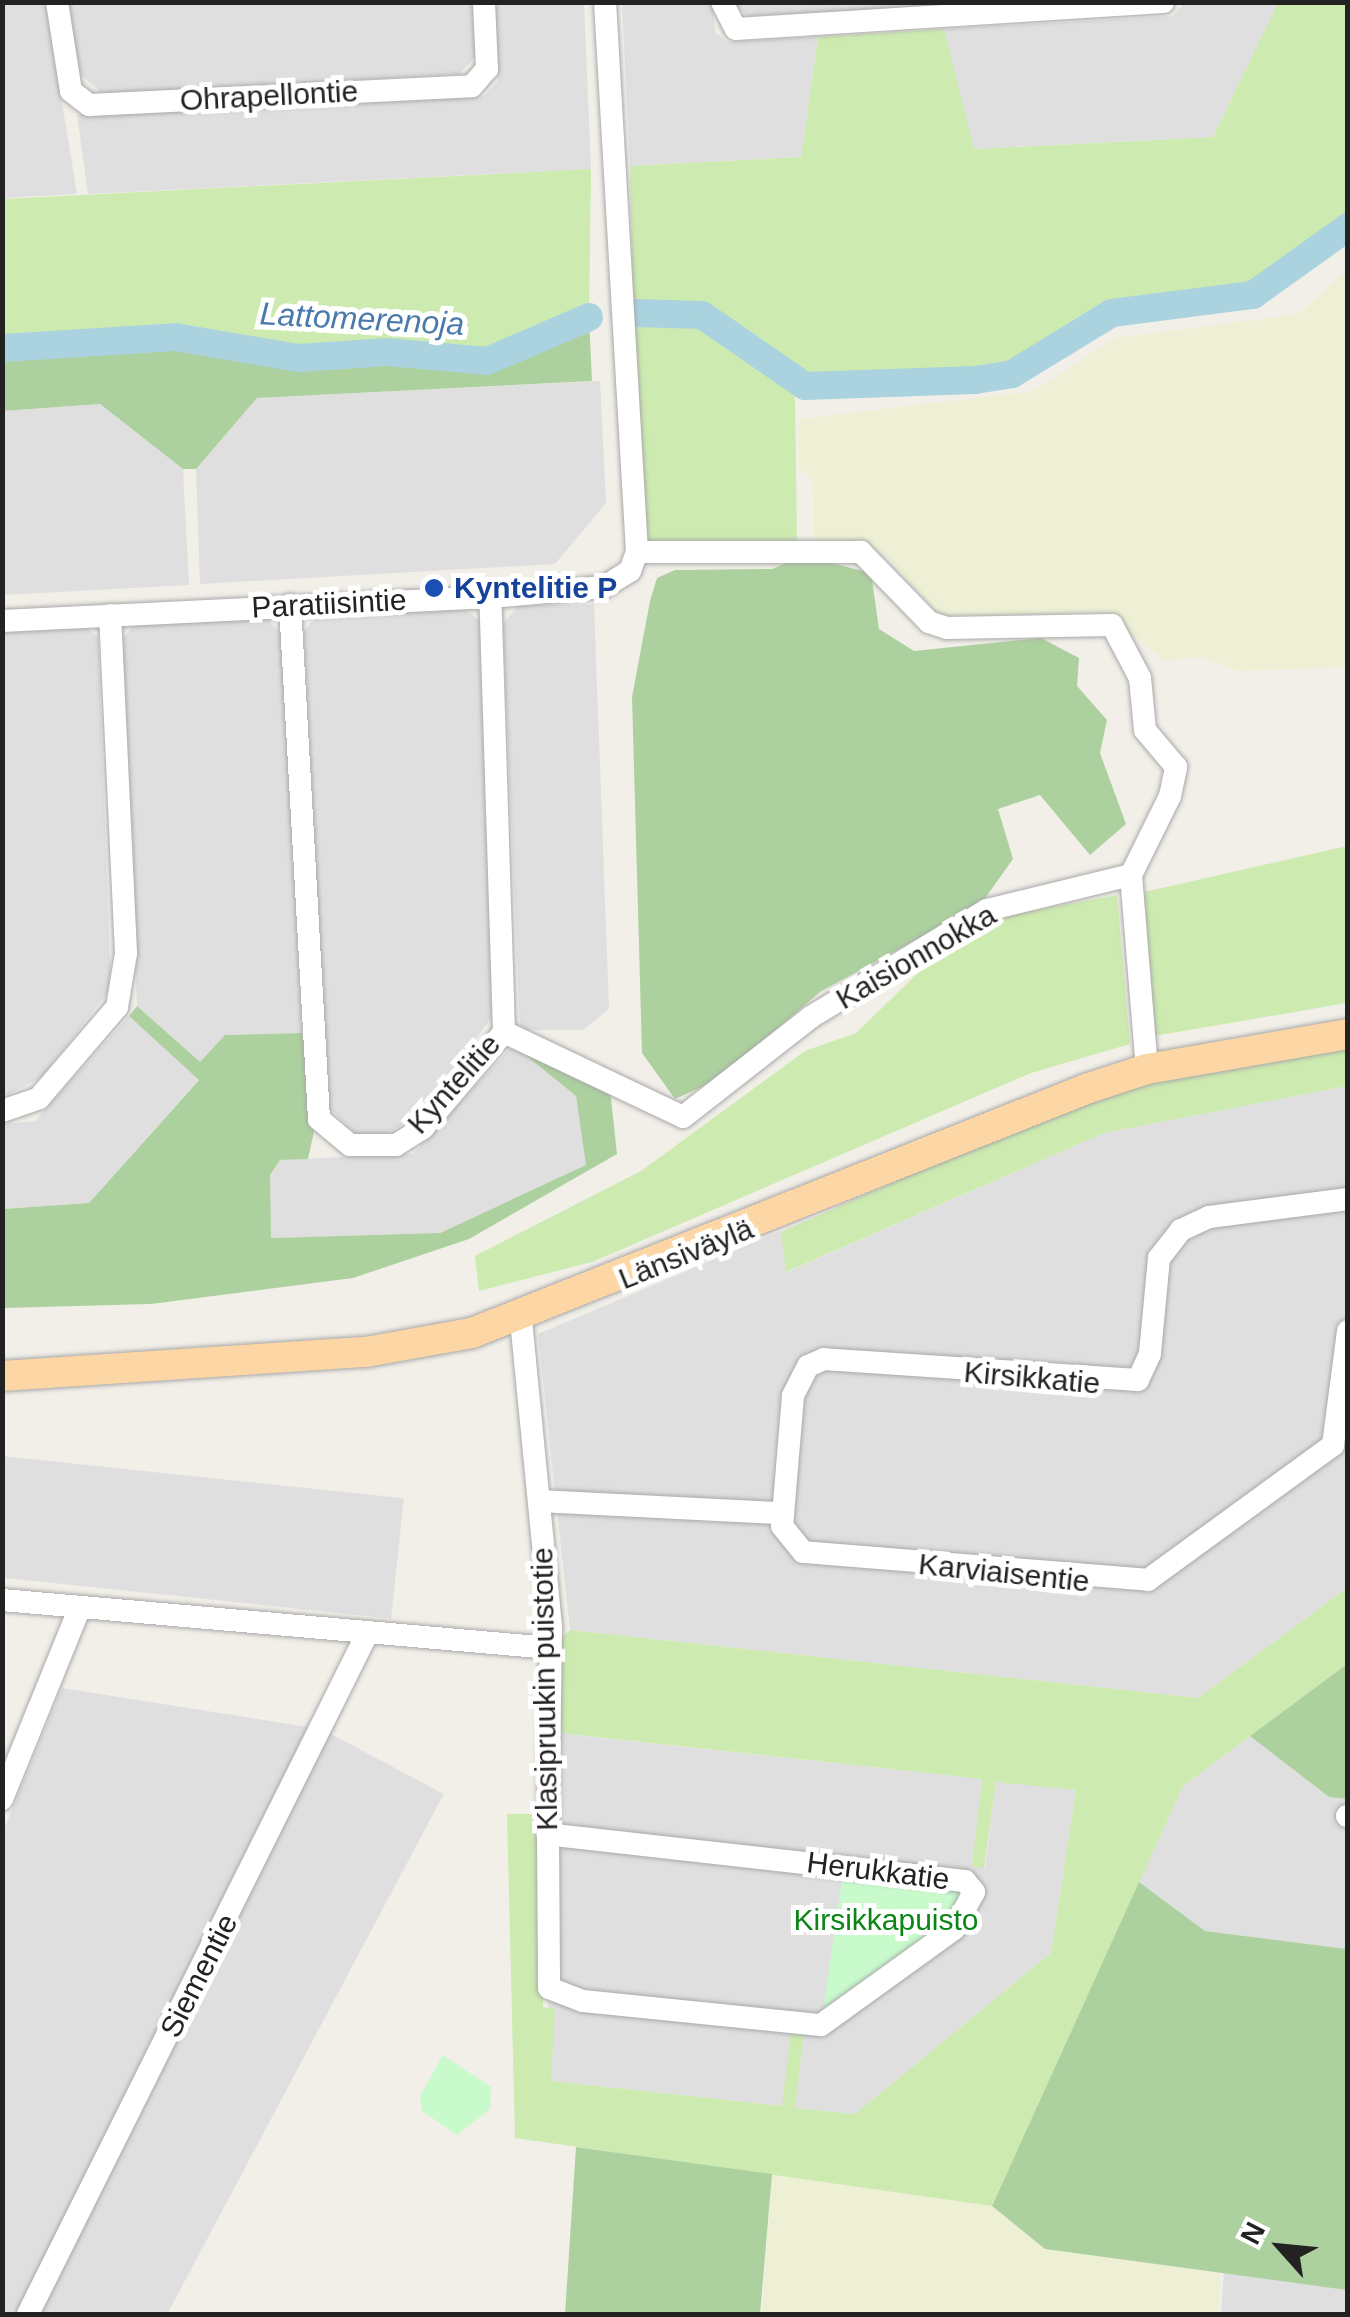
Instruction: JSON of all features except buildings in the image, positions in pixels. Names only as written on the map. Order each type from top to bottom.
[{"type":"main road","name":"Länsiväylä","points":[[2,1376],[366,1352],[522,1320],[1147,1069],[1348,1034]]},
{"type":"street","name":"Ohrapellontie","points":[[57,2],[71,92],[89,105],[472,86],[487,69],[484,2]]},
{"type":"street","points":[[606,2],[637,552],[861,552],[929,622],[947,628],[1112,624],[1140,678],[1145,730],[1176,767],[1131,875],[1147,1069]]},
{"type":"street","points":[[722,2],[736,29],[1163,2]]},
{"type":"street","name":"Paratiisintie","points":[[2,620],[490,597],[604,586],[630,571],[637,552]]},
{"type":"street","name":"Kyntelitie","points":[[290,606],[318,1119],[350,1144],[396,1144],[423,1128],[504,1032],[490,597]]},
{"type":"street","points":[[2,1110],[38,1098],[117,1006],[126,953],[110,615]]},
{"type":"street","name":"Kaisionnokka","points":[[504,1032],[683,1117],[812,1017],[987,910],[1131,875]]},
{"type":"street","name":"Kirsikkatie","points":[[781,1514],[794,1396],[808,1366],[824,1358],[1138,1380],[1150,1354],[1159,1258],[1180,1230],[1209,1217],[1348,1199]]},
{"type":"street","name":"Klasipruukin puistotie","points":[[522,1320],[550,1648],[549,1988],[557,1997]]},
{"type":"street","name":"Karviaisentie","points":[[781,1514],[803,1552],[1131,1586],[1332,1445],[1348,1331]]},
{"type":"street","points":[[540,1501],[781,1514]]},
{"type":"street","points":[[2,1600],[366,1636],[550,1648]]},
{"type":"street","points":[[2,1799],[79,1608]]},
{"type":"street","name":"Siementie","points":[[28,2314],[366,1636]]},
{"type":"street","name":"Herukkatie","points":[[548,1834],[965,1881],[974,1892],[954,1930],[821,2025],[557,1997]]},
{"type":"shaded area","points":[[3,3],[46,3],[77,194],[3,198]]},
{"type":"shaded area","points":[[67,3],[475,3],[477,55],[459,74],[103,94],[80,74]]},
{"type":"shaded area","points":[[495,3],[584,3],[591,169],[88,194],[77,115],[484,96],[498,81]]},
{"type":"shaded area","points":[[622,3],[713,3],[715,32],[727,42],[818,37],[801,157],[630,166]]},
{"type":"shaded area","points":[[732,3],[1013,3],[748,16]]},
{"type":"shaded area","points":[[1184,3],[1278,3],[1213,137],[973,149],[944,29],[1173,16]]},
{"type":"shaded area","points":[[600,381],[606,503],[555,564],[200,584],[196,469],[257,398]]},
{"type":"shaded area","points":[[100,404],[183,469],[189,585],[3,595],[3,411]]},
{"type":"shaded area","points":[[594,604],[609,1009],[583,1030],[520,1030],[503,624],[518,606]]},
{"type":"shaded area","points":[[464,608],[481,622],[493,1016],[415,1118],[387,1133],[356,1134],[328,1107],[304,631],[317,615]]},
{"type":"shaded area","points":[[265,618],[282,634],[302,1033],[225,1035],[200,1063],[137,1006],[121,642],[133,625]]},
{"type":"shaded area","points":[[84,626],[98,637],[111,988],[42,1077],[3,1097],[3,631]]},
{"type":"shaded area","points":[[129,1016],[199,1079],[89,1203],[3,1209],[3,1124],[35,1121]]},
{"type":"shaded area","points":[[513,1045],[576,1096],[587,1165],[440,1233],[270,1238],[270,1175],[280,1160],[413,1154]]},
{"type":"shaded area","points":[[1347,1086],[1347,1588],[1198,1698],[570,1630],[538,1334],[781,1231],[787,1272],[1104,1133]]},
{"type":"shaded area","points":[[2,1456],[404,1498],[391,1619],[2,1578]]},
{"type":"shaded area","points":[[62,1688],[314,1728],[18,2314],[3,2314],[3,1832]]},
{"type":"shaded area","points":[[538,1731],[983,1779],[972,1866],[985,1867],[996,1781],[1076,1790],[1051,1953],[855,2114],[795,2108],[803,2032],[791,2031],[783,2106],[551,2081]]},
{"type":"shaded area","points":[[329,1733],[444,1794],[167,2314],[39,2314],[24,2306]]},
{"type":"shaded area","points":[[1250,1736],[1329,1797],[1347,1799],[1347,1949],[1205,1931],[1139,1882],[1183,1786]]},
{"type":"shaded area","points":[[1224,2270],[1347,2290],[1347,2314],[1221,2314]]},
{"type":"green space","points":[[1278,3],[1347,3],[1347,217],[1237,293],[1119,303],[988,372],[848,382],[802,376],[702,310],[633,306],[630,166],[801,157],[818,37],[944,29],[974,149],[1213,137]]},
{"type":"green space","points":[[591,169],[589,317],[499,360],[387,352],[298,358],[175,337],[3,348],[3,199]]},
{"type":"green space","points":[[1347,269],[1347,667],[1237,671],[1201,657],[1164,661],[1105,611],[943,618],[882,552],[814,539],[813,480],[798,467],[799,419],[1034,391],[1114,338],[1299,314]]},
{"type":"green space","points":[[589,317],[592,381],[257,398],[196,469],[183,469],[100,404],[3,411],[3,348],[175,337],[298,358],[387,352],[487,361]]},
{"type":"green space","points":[[633,323],[699,324],[795,394],[797,543],[656,547],[643,536]]},
{"type":"green space","points":[[803,556],[871,573],[879,629],[914,651],[1041,638],[1079,658],[1077,686],[1107,720],[1100,753],[1126,824],[1090,855],[1040,795],[998,809],[1013,859],[981,904],[820,992],[717,1080],[675,1099],[642,1053],[632,697],[650,601],[657,578],[675,570],[772,569]]},
{"type":"green space","points":[[1347,846],[1347,1003],[1154,1036],[1144,892]]},
{"type":"green space","points":[[1117,895],[1130,1044],[1031,1073],[592,1262],[479,1291],[475,1256],[641,1171],[805,1051],[856,1033],[919,972],[1005,916]]},
{"type":"green space","points":[[137,1006],[200,1062],[225,1035],[302,1033],[315,1127],[308,1159],[280,1160],[270,1175],[271,1238],[440,1233],[586,1165],[576,1096],[513,1045],[610,1089],[617,1154],[469,1239],[353,1278],[151,1304],[3,1308],[3,1209],[89,1203],[199,1080],[129,1016]]},
{"type":"green space","points":[[1347,1048],[1347,1086],[1104,1133],[786,1272],[781,1232],[1062,1108],[1136,1082]]},
{"type":"green space","points":[[1347,1588],[1347,1664],[1183,1786],[992,2206],[515,2138],[507,1814],[538,1814],[543,2007],[555,2009],[551,2081],[782,2106],[791,2030],[804,2032],[795,2108],[855,2114],[1051,1953],[1076,1790],[996,1782],[984,1868],[972,1866],[982,1779],[559,1733],[560,1639],[570,1630],[1198,1698]]},
{"type":"green space","points":[[1347,1664],[1347,1799],[1329,1797],[1250,1736]]},
{"type":"green space","name":"Kirsikkapuisto","points":[[844,1867],[965,1881],[964,1917],[821,2025]]},
{"type":"green space","points":[[1139,1882],[1205,1931],[1347,1949],[1347,2290],[1045,2249],[992,2206]]},
{"type":"green space","points":[[443,2055],[491,2087],[490,2109],[457,2135],[422,2111],[420,2096]]},
{"type":"green space","points":[[576,2147],[772,2174],[760,2314],[565,2314]]},
{"type":"green space","points":[[772,2174],[992,2206],[1045,2249],[1220,2273],[1218,2314],[762,2314]]},
{"type":"waterway","name":"Lattomerenoja","points":[[634,313],[702,315],[805,386],[975,380],[1012,374],[1112,313],[1253,295],[1348,227]]},
{"type":"waterway","name":"Lattomerenoja","points":[[2,348],[175,337],[298,358],[387,352],[487,361],[589,317]]},
{"type":"place","name":"Kyntelitie P","points":[[434,588]]}]
